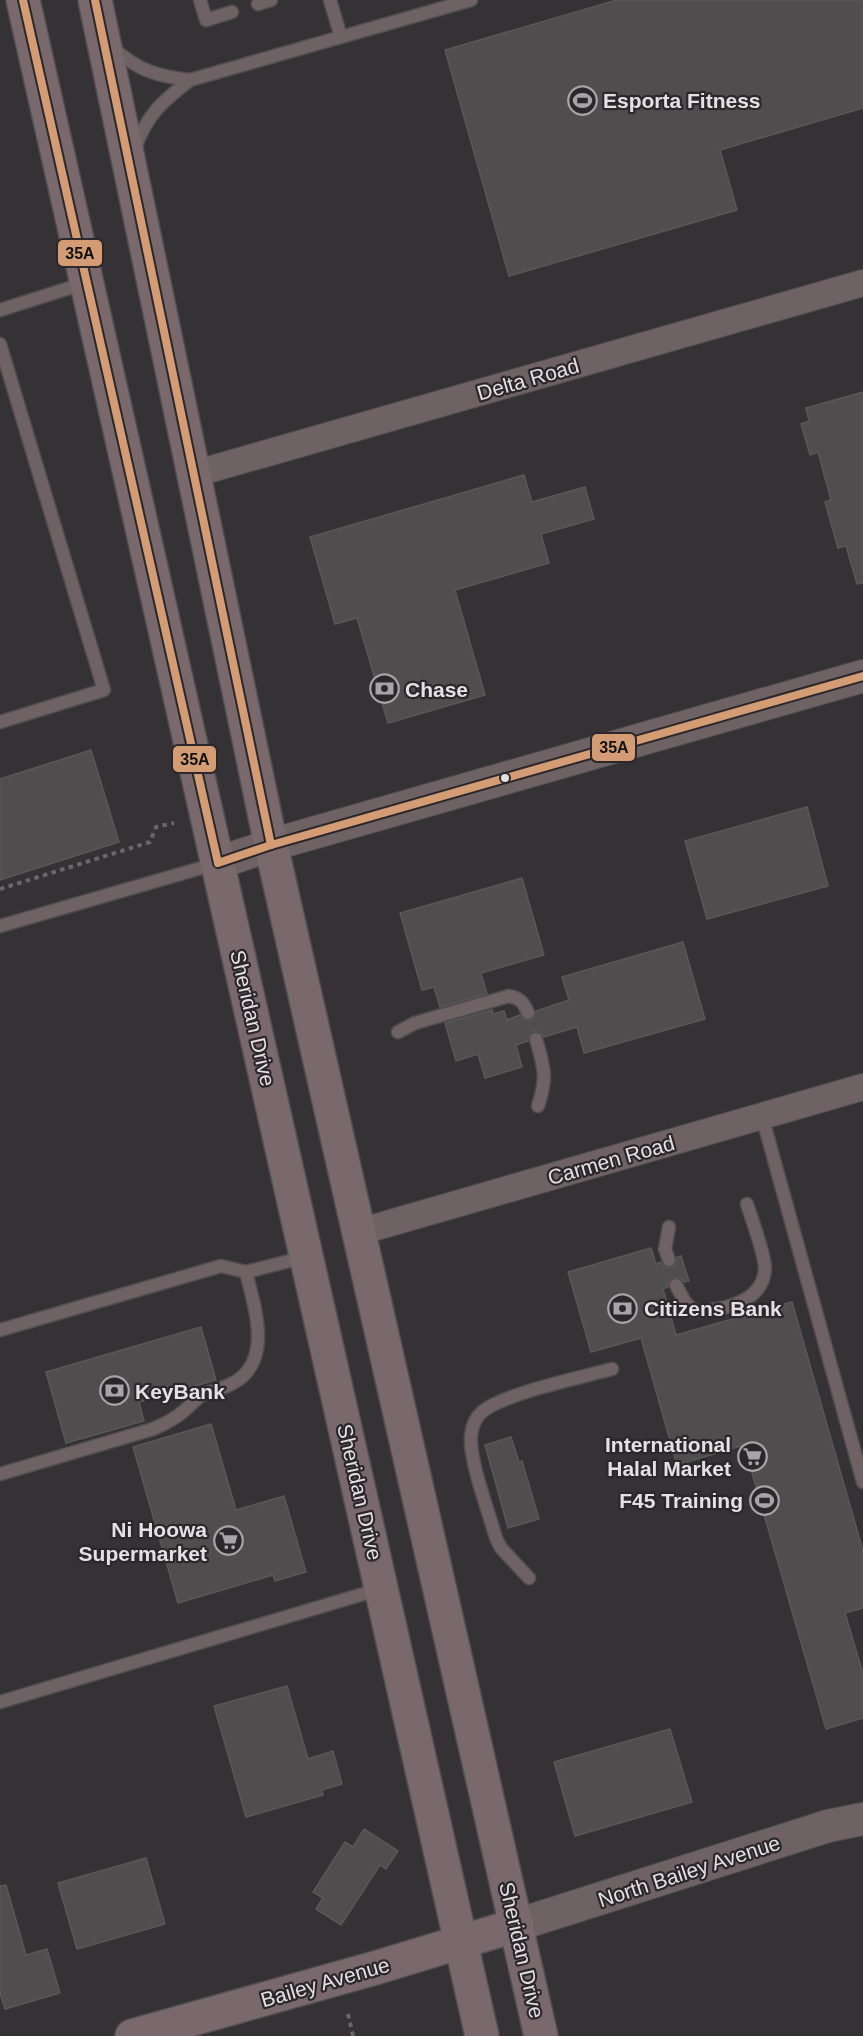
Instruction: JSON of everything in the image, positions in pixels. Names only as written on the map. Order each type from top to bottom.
[{"type":"main road","name":"Sheridan Drive","points":[[23,0],[482,2036]]},
{"type":"main road","name":"Sheridan Drive","points":[[95,0],[271,845],[541,2036]]},
{"type":"main road","name":"Bailey Avenue","points":[[132,2036],[517,1926]]},
{"type":"street","name":"Delta Road","points":[[194,474],[863,283]]},
{"type":"street","points":[[218,863],[271,845],[863,676]]},
{"type":"street","name":"Carmen Road","points":[[359,1232],[863,1087]]},
{"type":"street","name":"North Bailey Avenue","points":[[517,1926],[828,1826],[863,1819]]},
{"type":"lane","points":[[200,0],[206,20],[232,12]]},
{"type":"lane","points":[[258,4],[271,0]]},
{"type":"lane","points":[[330,0],[341,37]]},
{"type":"lane","points":[[104,40],[124,58],[142,69],[159,76],[190,80],[471,0]]},
{"type":"lane","points":[[130,166],[145,124],[155,109],[190,80]]},
{"type":"lane","points":[[0,310],[87,283]]},
{"type":"lane","points":[[0,344],[104,690],[0,722]]},
{"type":"lane","points":[[0,926],[218,863]]},
{"type":"lane","points":[[398,1032],[415,1023],[509,996],[525,1004],[528,1013]]},
{"type":"lane","points":[[536,1039],[544,1066],[545,1086],[538,1106]]},
{"type":"lane","points":[[762,1116],[863,1482]]},
{"type":"lane","points":[[676,1285],[685,1302],[694,1311],[709,1311],[739,1303],[754,1294],[763,1282],[765,1266],[747,1204]]},
{"type":"lane","points":[[669,1227],[666,1249],[669,1260]]},
{"type":"lane","points":[[0,1330],[221,1266],[246,1272],[307,1256]]},
{"type":"lane","points":[[0,1474],[153,1429],[172,1420],[199,1397],[234,1383],[246,1373],[258,1345],[258,1327],[246,1272]]},
{"type":"lane","points":[[529,1578],[501,1548],[496,1538],[472,1451],[471,1436],[474,1422],[481,1412],[504,1399],[612,1369]]},
{"type":"lane","points":[[0,1702],[382,1588]]},
{"type":"path","points":[[0,889],[150,842],[156,827],[174,823]]},
{"type":"path","points":[[348,2014],[353,2036]]},
{"type":"building","name":"Esporta Fitness","points":[[617,0],[863,0],[863,108],[720,150],[737,210],[509,276],[445,50]]},
{"type":"building","points":[[863,392],[863,583],[857,584],[846,546],[838,548],[825,502],[831,500],[818,452],[810,455],[801,424],[809,421],[806,408]]},
{"type":"building","points":[[524,475],[532,502],[585,487],[594,519],[541,534],[549,563],[455,590],[485,695],[388,723],[357,618],[335,624],[310,537]]},
{"type":"building","points":[[91,750],[119,842],[0,880],[0,779]]},
{"type":"building","points":[[807,807],[828,886],[707,919],[685,841]]},
{"type":"building","points":[[522,878],[544,955],[481,973],[487,994],[440,1007],[434,987],[422,990],[400,913]]},
{"type":"building","points":[[683,942],[705,1019],[584,1053],[577,1027],[544,1037],[541,1033],[534,1031],[530,1034],[528,1041],[516,1045],[522,1067],[485,1078],[478,1054],[456,1061],[445,1023],[492,1010],[493,1014],[504,1011],[507,1020],[520,1015],[524,1020],[531,1021],[536,1011],[569,1000],[562,977]]},
{"type":"building","points":[[651,1248],[656,1264],[661,1262],[667,1268],[675,1266],[677,1257],[681,1256],[689,1281],[684,1282],[680,1278],[673,1278],[669,1281],[668,1287],[663,1289],[676,1335],[792,1302],[863,1551],[863,1608],[845,1613],[863,1674],[863,1718],[826,1729],[744,1445],[677,1465],[641,1338],[591,1352],[568,1272]]},
{"type":"building","name":"KeyBank","points":[[201,1327],[216,1380],[139,1402],[144,1421],[66,1443],[46,1372]]},
{"type":"building","name":"Ni Hoowa Supermarket","points":[[211,1424],[236,1510],[284,1496],[306,1572],[275,1581],[273,1575],[178,1603],[133,1447]]},
{"type":"building","points":[[511,1437],[519,1462],[522,1461],[539,1519],[508,1528],[485,1445]]},
{"type":"building","points":[[287,1686],[308,1759],[333,1751],[342,1784],[322,1790],[323,1795],[246,1817],[214,1706]]},
{"type":"building","points":[[670,1729],[692,1802],[575,1836],[554,1762]]},
{"type":"building","points":[[364,1829],[398,1851],[386,1869],[380,1865],[341,1925],[316,1909],[323,1898],[313,1892],[345,1842],[353,1847]]},
{"type":"building","points":[[146,1858],[165,1924],[77,1949],[58,1883]]},
{"type":"building","points":[[6,1885],[26,1955],[47,1949],[60,1993],[5,2009],[0,1993],[0,1886]]},
{"type":"transit line","name":"35A","points":[[23,0],[218,863],[271,845],[863,676]]},
{"type":"transit line","name":"35A","points":[[95,0],[271,845]]},
{"type":"place","name":"Esporta Fitness","points":[[582,100]]},
{"type":"place","name":"Chase","points":[[384,689]]},
{"type":"place","name":"Citizens Bank","points":[[623,1308]]},
{"type":"place","name":"KeyBank","points":[[114,1391]]},
{"type":"place","name":"International Halal Market","points":[[752,1456]]},
{"type":"place","name":"F45 Training","points":[[764,1500]]},
{"type":"place","name":"Ni Hoowa Supermarket","points":[[228,1541]]}]
